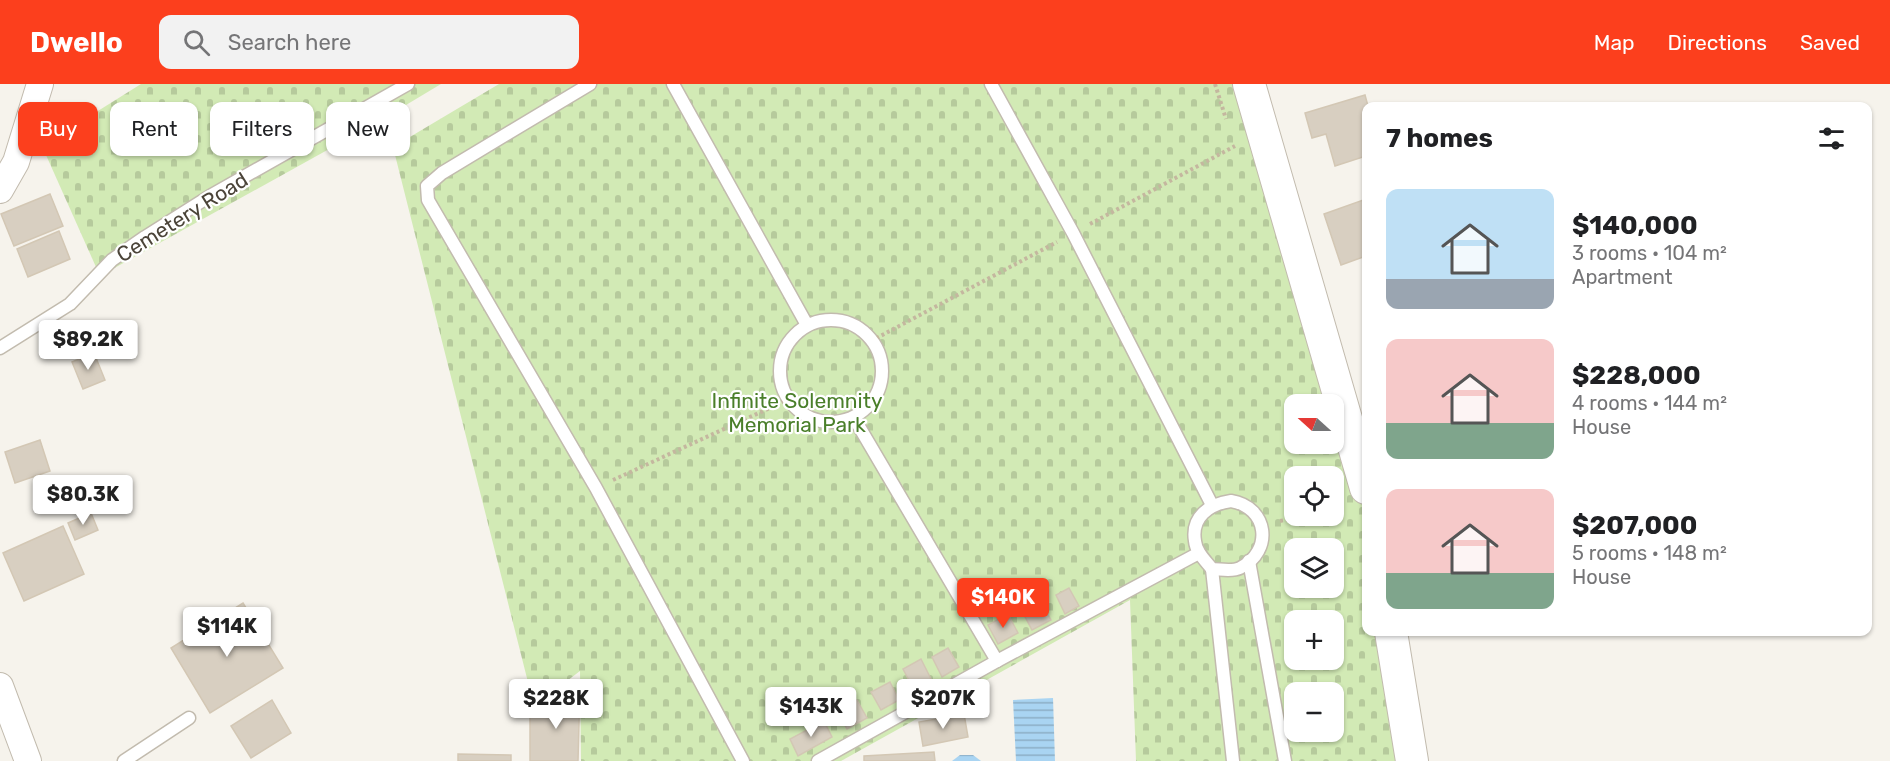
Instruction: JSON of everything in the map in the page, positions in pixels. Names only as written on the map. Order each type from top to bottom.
[{"type":"street","points":[[0,190],[16,162],[40,84]]},
{"type":"street","points":[[1249,84],[1362,474]]},
{"type":"street","points":[[1392,636],[1412,761]]},
{"type":"street","points":[[0,686],[28,761]]},
{"type":"lane","name":"Cemetery Road","points":[[0,348],[70,304],[112,260],[145,237],[210,196],[408,84]]},
{"type":"lane","points":[[590,84],[442,173],[427,186],[428,200],[596,488],[743,761]]},
{"type":"lane","points":[[673,84],[807,325]]},
{"type":"lane","points":[[991,84],[1073,234],[1212,505]]},
{"type":"lane","points":[[818,320],[846,321],[862,329],[871,341],[878,350],[883,371],[881,383],[874,399],[854,418],[830,423],[804,416],[787,400],[780,385],[779,370],[782,352],[792,336],[807,325],[818,320]]},
{"type":"lane","points":[[854,418],[997,661]]},
{"type":"lane","points":[[1212,569],[1240,568],[1258,553],[1262,542],[1261,524],[1252,511],[1237,502],[1212,505],[1203,513],[1195,529],[1194,542],[1199,553],[1212,569],[1233,761]]},
{"type":"lane","points":[[818,761],[997,661],[1199,553]]},
{"type":"lane","points":[[1249,561],[1285,761]]},
{"type":"lane","points":[[124,761],[189,718]]},
{"type":"path","points":[[871,341],[1235,146]]},
{"type":"path","points":[[596,488],[787,400]]},
{"type":"path","points":[[1261,524],[1284,520]]},
{"type":"green space","points":[[141,84],[441,84],[410,103],[326,102],[326,151],[100,276],[46,156],[98,156],[98,111],[110,103],[110,156],[198,156],[198,102],[112,102]]},
{"type":"green space","name":"Infinite Solemnity Memorial Park","points":[[499,84],[1232,84],[1332,394],[1284,394],[1284,454],[1344,454],[1344,430],[1360,479],[1362,494],[1362,636],[1385,636],[1404,761],[1136,761],[1130,600],[841,761],[581,761],[580,671],[534,706],[395,156],[410,156],[410,137]]},
{"type":"water","points":[[1053,698],[1055,761],[1016,761],[1013,700]]},
{"type":"water","points":[[960,755],[973,755],[981,761],[952,761]]},
{"type":"building","points":[[1365,95],[1367,102],[1362,102],[1362,157],[1335,166],[1326,134],[1312,138],[1305,113]]},
{"type":"building","points":[[50,194],[63,226],[14,246],[1,214]]},
{"type":"building","points":[[1362,200],[1362,257],[1341,265],[1324,214]]},
{"type":"building","points":[[59,231],[70,259],[28,277],[17,249]]},
{"type":"building","points":[[94,353],[105,380],[83,389],[72,362]]},
{"type":"building","points":[[40,440],[50,471],[15,483],[5,452]]},
{"type":"building","points":[[91,513],[98,530],[75,540],[68,523]]},
{"type":"building","points":[[63,526],[84,574],[24,601],[3,553]]},
{"type":"building","points":[[1069,588],[1079,606],[1065,614],[1056,595]]},
{"type":"building","points":[[1040,601],[1051,620],[1032,630],[1022,611]]},
{"type":"building","points":[[243,603],[283,668],[210,713],[171,648]]},
{"type":"building","points":[[1008,614],[1018,633],[998,644],[988,625]]},
{"type":"building","points":[[948,648],[959,667],[942,677],[932,657]]},
{"type":"building","points":[[921,659],[931,679],[913,688],[903,669]]},
{"type":"building","points":[[890,682],[899,700],[881,710],[871,692]]},
{"type":"building","points":[[580,686],[578,761],[530,761],[530,715]]},
{"type":"building","points":[[272,700],[291,733],[251,758],[231,726]]},
{"type":"building","points":[[857,700],[867,718],[847,729],[837,711]]},
{"type":"building","points":[[964,714],[968,737],[923,746],[919,722]]},
{"type":"building","points":[[824,721],[832,737],[798,756],[790,739]]},
{"type":"building","points":[[934,752],[935,761],[864,761],[864,756]]},
{"type":"building","points":[[458,754],[511,755],[511,761],[458,761]]}]
